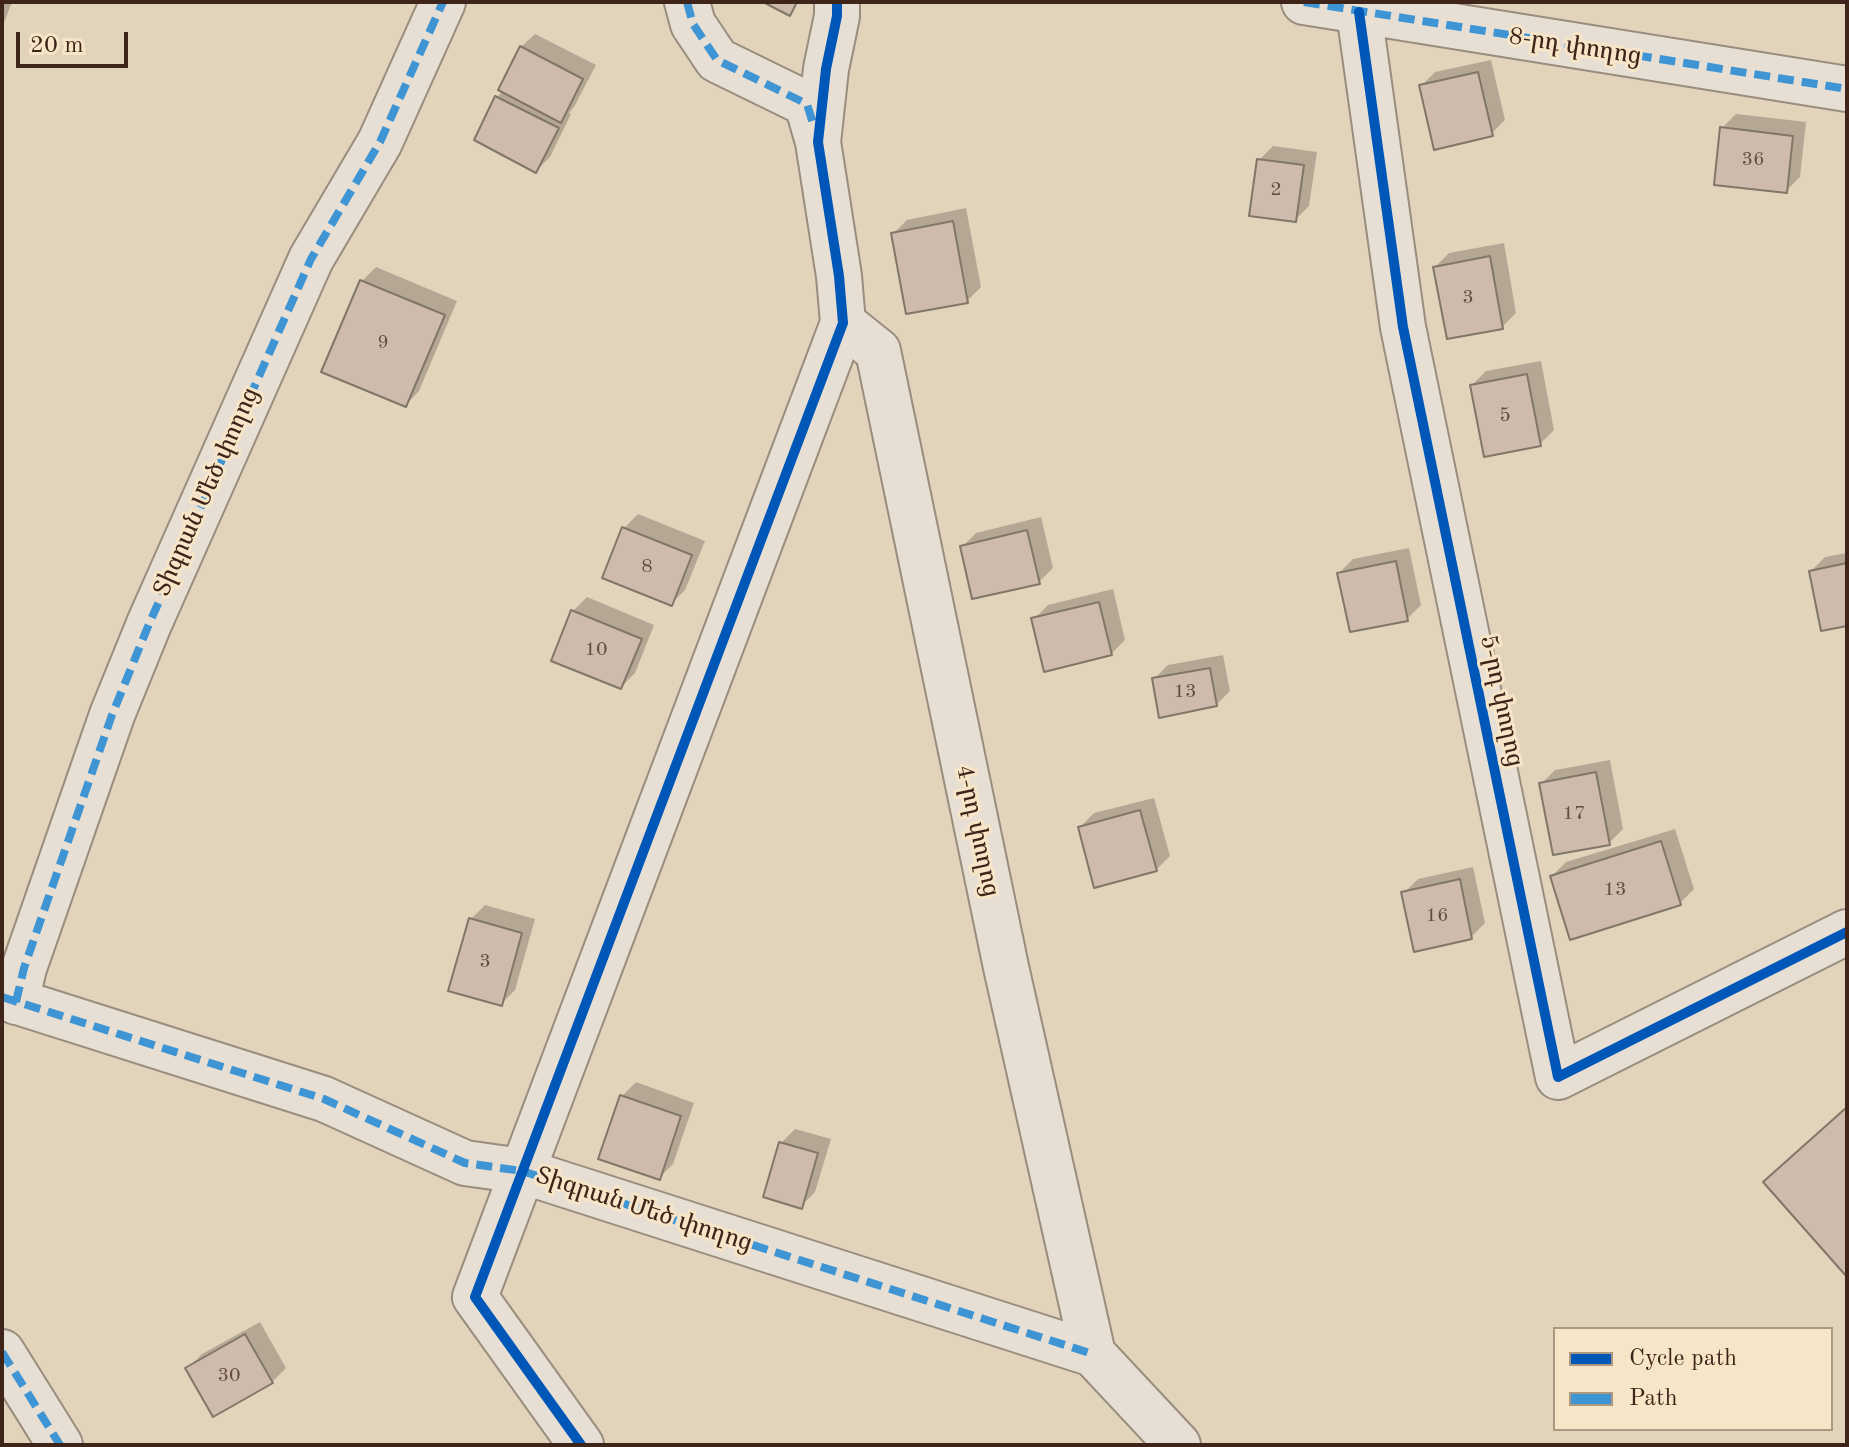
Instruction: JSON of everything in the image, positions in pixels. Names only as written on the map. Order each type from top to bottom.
[{"type":"street","name":"Տիգրան Մեծ փողոց","points":[[443,2],[380,142],[311,259],[149,624],[107,730],[24,968],[9,1000],[324,1099],[465,1163],[522,1171],[1093,1354]]},
{"type":"street","points":[[581,1445],[475,1297],[843,323],[839,276],[818,142],[807,104],[717,60],[693,24],[687,2]]},
{"type":"street","points":[[818,142],[837,2]]},
{"type":"street","name":"8-րդ փողոց","points":[[1304,2],[1847,89]]},
{"type":"street","name":"5-րդ փողոց","points":[[1359,12],[1403,327],[1558,1077],[1847,932]]},
{"type":"street","name":"4-րդ փողոց","points":[[843,323],[878,351],[1006,967],[1093,1354]]},
{"type":"street","points":[[2,1352],[60,1445]]},
{"type":"street","points":[[1093,1354],[1178,1445]]},
{"type":"building","points":[[763,2],[797,2],[790,16]]},
{"type":"building","points":[[520,46],[583,79],[561,123],[498,90]]},
{"type":"building","points":[[1478,72],[1493,136],[1434,150],[1419,85]]},
{"type":"building","points":[[495,96],[559,128],[536,173],[474,140]]},
{"type":"building","points":[[1720,127],[1793,136],[1787,193],[1714,185]]},
{"type":"building","points":[[1257,159],[1304,165],[1296,222],[1249,216]]},
{"type":"building","points":[[953,221],[968,303],[906,314],[891,233]]},
{"type":"building","points":[[1490,256],[1503,329],[1447,339],[1433,267]]},
{"type":"building","points":[[360,280],[445,315],[406,407],[321,372]]},
{"type":"building","points":[[1527,374],[1541,446],[1484,457],[1470,385]]},
{"type":"building","points":[[622,527],[692,555],[672,606],[602,578]]},
{"type":"building","points":[[1027,530],[1040,584],[972,599],[960,546]]},
{"type":"building","points":[[1396,561],[1408,621],[1350,632],[1337,573]]},
{"type":"building","points":[[1847,563],[1847,626],[1821,631],[1809,571]]},
{"type":"building","points":[[1099,602],[1112,655],[1044,672],[1031,618]]},
{"type":"building","points":[[571,610],[642,639],[621,689],[551,661]]},
{"type":"building","points":[[1210,668],[1217,706],[1159,718],[1152,678]]},
{"type":"building","points":[[1596,772],[1610,845],[1553,855],[1539,783]]},
{"type":"building","points":[[1140,810],[1157,871],[1094,888],[1078,827]]},
{"type":"building","points":[[1661,841],[1681,905],[1570,940],[1550,876]]},
{"type":"building","points":[[1460,879],[1472,939],[1414,952],[1401,892]]},
{"type":"building","points":[[469,918],[522,933],[502,1006],[448,991]]},
{"type":"building","points":[[620,1095],[681,1116],[660,1180],[598,1159]]},
{"type":"building","points":[[1847,1107],[1847,1277],[1763,1182]]},
{"type":"building","points":[[779,1142],[818,1153],[802,1209],[763,1197]]},
{"type":"building","points":[[245,1334],[273,1383],[213,1417],[185,1368]]},
{"type":"marked path","points":[[16,1002],[24,968],[112,715],[149,624],[311,259],[380,142],[443,2]]},
{"type":"marked path","points":[[687,2],[693,24],[717,60],[807,104],[814,127]]},
{"type":"marked path","points":[[1304,2],[1847,89]]},
{"type":"marked path","points":[[2,997],[324,1099],[465,1163],[522,1171],[1093,1354]]},
{"type":"marked path","points":[[2,1352],[60,1445]]},
{"type":"cycle path","points":[[581,1445],[475,1297],[843,323],[839,276],[818,142],[837,2]]},
{"type":"cycle path","points":[[1359,12],[1403,327],[1558,1077],[1847,932]]}]
